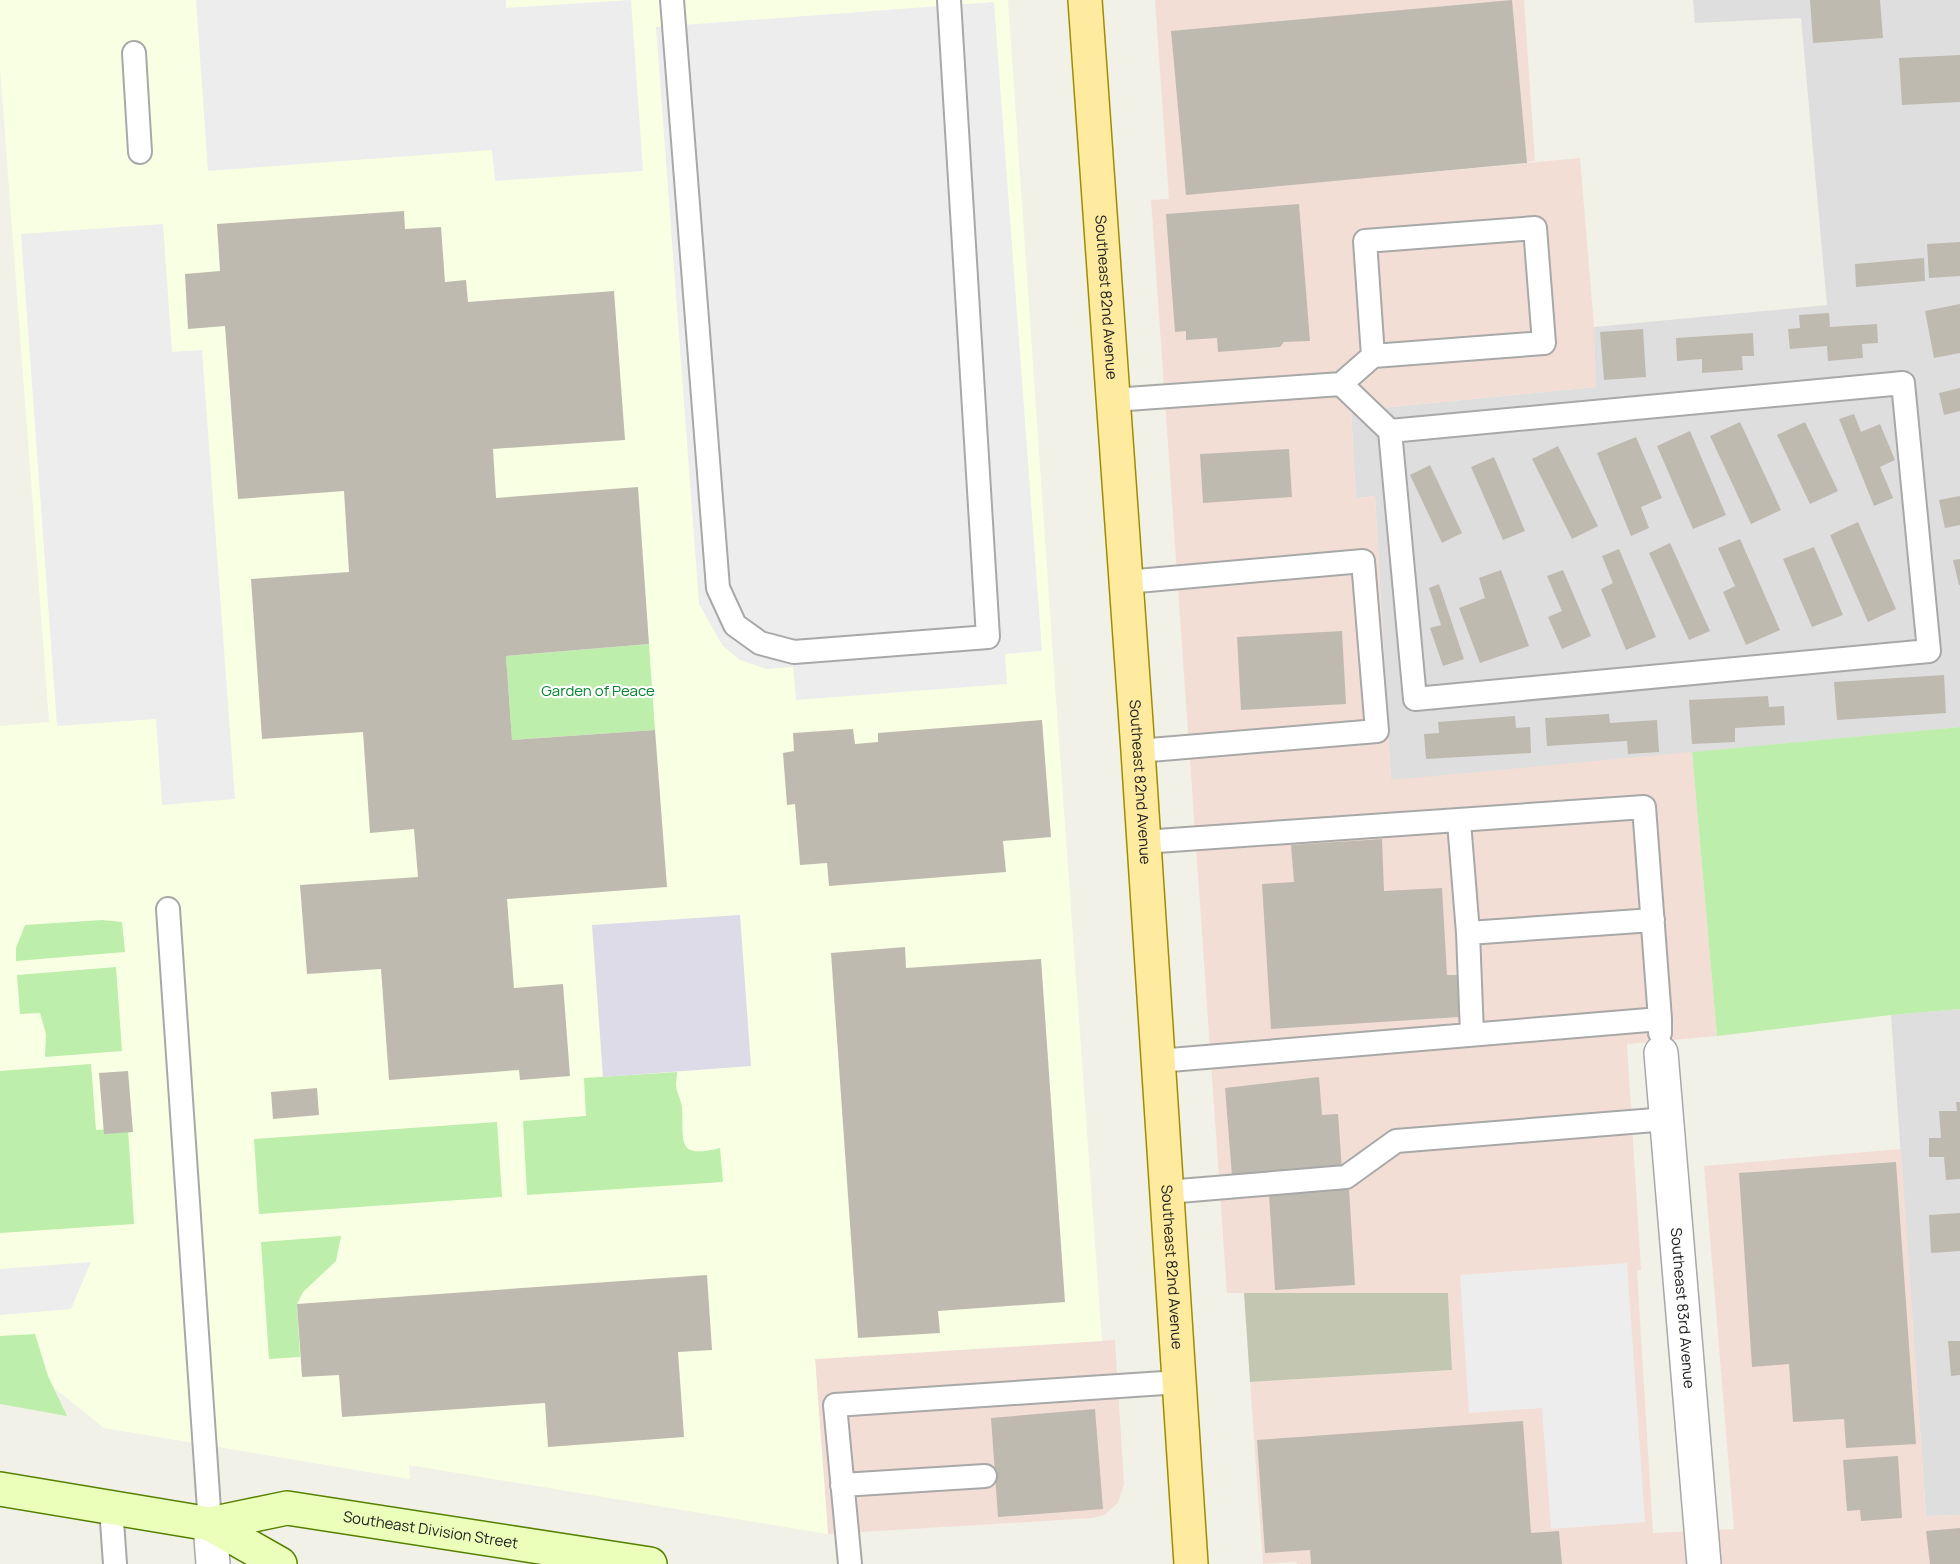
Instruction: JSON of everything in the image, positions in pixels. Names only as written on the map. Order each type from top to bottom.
[{"type":"main road","name":"Southeast 82nd Avenue","points":[[1085,0],[1138,751],[1191,1564]]},
{"type":"main road","name":"Southeast Division Street","points":[[0,1489],[210,1524],[280,1564]]},
{"type":"main road","name":"Southeast Division Street","points":[[210,1524],[287,1508],[650,1564]]},
{"type":"street","name":"Southeast 83rd Avenue","points":[[1662,1053],[1704,1564]]},
{"type":"street","points":[[210,1524],[213,1564]]},
{"type":"lane","points":[[672,9],[718,588],[735,625],[760,643],[794,652],[988,637],[949,0]]},
{"type":"lane","points":[[134,53],[140,152]]},
{"type":"lane","points":[[1113,400],[1341,384],[1373,356],[1544,343],[1535,228],[1365,241],[1373,356]]},
{"type":"lane","points":[[1341,384],[1390,431],[1415,699],[1929,651],[1904,383],[1390,431]]},
{"type":"lane","points":[[1126,582],[1363,561],[1377,731],[1138,751]]},
{"type":"lane","points":[[1143,842],[1459,822],[1644,807],[1662,1053]]},
{"type":"lane","points":[[1459,822],[1468,933],[1472,1034]]},
{"type":"lane","points":[[168,909],[210,1524]]},
{"type":"lane","points":[[1468,933],[1653,920]]},
{"type":"lane","points":[[1158,1061],[1660,1019]]},
{"type":"lane","points":[[1167,1192],[1346,1177],[1396,1141],[1667,1119]]},
{"type":"lane","points":[[850,1564],[835,1405],[1179,1382]]},
{"type":"lane","points":[[842,1485],[985,1476]]},
{"type":"lane","points":[[111,1507],[115,1564]]},
{"type":"shaded area","points":[[0,0],[1008,0],[1102,1341],[815,1359],[828,1534],[409,1465],[410,1479],[104,1428],[62,1394],[39,1381],[0,1366],[0,726],[49,722],[0,68]]},
{"type":"shaded area","points":[[196,0],[506,0],[506,8],[631,0],[643,171],[495,181],[492,150],[208,171]]},
{"type":"shaded area","points":[[1155,0],[1524,0],[1535,161],[1412,174],[1580,158],[1594,327],[1596,387],[1351,411],[1356,498],[1375,496],[1391,780],[1692,752],[1717,1036],[1627,1044],[1641,1270],[1637,1271],[1653,1533],[1734,1529],[1704,1166],[1901,1149],[1926,1516],[1960,1515],[1960,1564],[1297,1564],[1296,1562],[1263,1564],[1250,1382],[1452,1370],[1448,1294],[1227,1293],[1151,200],[1169,199]]},
{"type":"shaded area","points":[[1693,0],[1960,0],[1960,727],[1391,781],[1375,496],[1356,498],[1351,411],[1595,387],[1594,327],[1827,305],[1801,18],[1695,23]]},
{"type":"shaded area","points":[[994,2],[1042,651],[1005,654],[1007,684],[796,700],[793,667],[766,669],[740,660],[723,646],[699,604],[656,27]]},
{"type":"shaded area","points":[[163,224],[172,352],[202,350],[235,799],[162,805],[156,719],[57,726],[21,234]]},
{"type":"shaded area","points":[[740,915],[751,1066],[603,1077],[592,925]]},
{"type":"shaded area","points":[[1960,1009],[1960,1515],[1926,1516],[1891,1015]]},
{"type":"shaded area","points":[[91,1262],[71,1309],[0,1315],[0,1269]]},
{"type":"shaded area","points":[[1627,1263],[1645,1522],[1551,1529],[1542,1408],[1469,1413],[1460,1275]]},
{"type":"shaded area","points":[[1244,1293],[1448,1293],[1452,1370],[1250,1382]]},
{"type":"shaded area","points":[[1115,1340],[1124,1484],[1118,1503],[1104,1515],[1093,1518],[828,1534],[815,1359]]},
{"type":"green space","name":"Garden of Peace","points":[[649,644],[655,730],[512,740],[506,656]]},
{"type":"green space","points":[[1960,727],[1960,1009],[1717,1036],[1692,752]]},
{"type":"green space","points":[[102,920],[122,922],[125,952],[16,961],[16,948],[25,925]]},
{"type":"green space","points":[[116,967],[122,1051],[45,1057],[46,1034],[40,1013],[20,1014],[17,975]]},
{"type":"green space","points":[[91,1064],[96,1130],[128,1128],[134,1224],[0,1233],[0,1071]]},
{"type":"green space","points":[[677,1072],[676,1086],[682,1106],[685,1145],[696,1151],[720,1148],[723,1182],[527,1195],[523,1121],[586,1116],[584,1078]]},
{"type":"green space","points":[[497,1122],[502,1197],[259,1214],[254,1139]]},
{"type":"green space","points":[[341,1236],[336,1261],[303,1292],[297,1304],[300,1357],[269,1359],[261,1242]]},
{"type":"green space","points":[[35,1334],[48,1376],[67,1416],[0,1404],[0,1336]]},
{"type":"building","points":[[1512,0],[1527,163],[1186,195],[1171,31]]},
{"type":"building","points":[[1810,0],[1880,0],[1883,38],[1813,43]]},
{"type":"building","points":[[1960,55],[1960,102],[1902,105],[1899,58]]},
{"type":"building","points":[[1299,204],[1310,341],[1284,342],[1280,347],[1218,352],[1217,338],[1186,340],[1186,331],[1175,332],[1166,214]]},
{"type":"building","points":[[404,211],[405,229],[441,227],[445,282],[466,280],[468,302],[614,291],[625,440],[493,449],[496,498],[638,487],[649,644],[506,656],[512,740],[655,730],[667,887],[507,899],[514,988],[563,984],[570,1076],[520,1080],[519,1070],[389,1080],[381,969],[307,974],[300,885],[418,877],[414,829],[370,833],[363,732],[262,739],[251,579],[349,572],[344,491],[238,499],[225,326],[188,329],[185,274],[220,271],[217,224]]},
{"type":"building","points":[[1960,242],[1960,276],[1929,278],[1927,244]]},
{"type":"building","points":[[1924,258],[1925,281],[1856,287],[1855,264]]},
{"type":"building","points":[[1960,304],[1960,353],[1934,358],[1925,311]]},
{"type":"building","points":[[1829,313],[1830,327],[1877,324],[1878,343],[1862,344],[1863,358],[1828,361],[1827,346],[1790,349],[1788,329],[1800,328],[1799,315]]},
{"type":"building","points":[[1643,329],[1646,377],[1604,380],[1600,332]]},
{"type":"building","points":[[1753,333],[1754,356],[1742,356],[1743,370],[1702,373],[1702,359],[1677,361],[1676,338]]},
{"type":"building","points":[[1960,388],[1960,411],[1944,415],[1939,393]]},
{"type":"building","points":[[1854,414],[1861,432],[1880,424],[1895,460],[1880,467],[1893,498],[1874,506],[1839,419]]},
{"type":"building","points":[[1740,422],[1781,510],[1751,524],[1710,436]]},
{"type":"building","points":[[1805,422],[1838,491],[1810,504],[1777,435]]},
{"type":"building","points":[[1690,431],[1726,515],[1693,529],[1657,446]]},
{"type":"building","points":[[1636,437],[1662,498],[1641,507],[1649,528],[1631,536],[1597,453]]},
{"type":"building","points":[[1558,446],[1598,526],[1572,539],[1532,459]]},
{"type":"building","points":[[1289,449],[1292,497],[1203,503],[1200,454]]},
{"type":"building","points":[[1494,457],[1525,531],[1503,540],[1471,467]]},
{"type":"building","points":[[1430,465],[1462,533],[1442,543],[1410,475]]},
{"type":"building","points":[[1960,496],[1960,525],[1945,528],[1939,500]]},
{"type":"building","points":[[1858,522],[1896,609],[1868,622],[1830,535]]},
{"type":"building","points":[[1740,539],[1780,630],[1746,645],[1723,592],[1735,586],[1718,548]]},
{"type":"building","points":[[1670,543],[1710,631],[1689,640],[1649,553]]},
{"type":"building","points":[[1814,547],[1843,615],[1812,627],[1783,559]]},
{"type":"building","points":[[1619,549],[1656,637],[1626,650],[1601,589],[1613,583],[1602,556]]},
{"type":"building","points":[[1960,559],[1960,585],[1959,585],[1953,560]]},
{"type":"building","points":[[1501,570],[1529,646],[1480,663],[1459,608],[1485,598],[1479,578]]},
{"type":"building","points":[[1563,570],[1591,636],[1562,649],[1548,617],[1562,611],[1547,576]]},
{"type":"building","points":[[1439,584],[1464,659],[1443,666],[1430,628],[1441,625],[1429,588]]},
{"type":"building","points":[[1342,631],[1346,704],[1241,710],[1237,637]]},
{"type":"building","points":[[1944,675],[1946,713],[1837,720],[1834,682]]},
{"type":"building","points":[[1768,696],[1769,707],[1784,706],[1785,725],[1735,728],[1735,742],[1692,744],[1689,700]]},
{"type":"building","points":[[1609,714],[1610,723],[1657,720],[1659,752],[1628,754],[1627,741],[1547,746],[1545,718]]},
{"type":"building","points":[[1515,716],[1516,728],[1530,727],[1531,753],[1426,759],[1424,734],[1439,733],[1438,722]]},
{"type":"building","points":[[1042,720],[1051,837],[1003,841],[1006,872],[829,886],[827,863],[800,865],[795,804],[787,805],[783,753],[794,751],[793,733],[853,729],[855,744],[878,742],[878,733]]},
{"type":"building","points":[[1382,839],[1384,891],[1442,888],[1447,975],[1457,975],[1459,1017],[1271,1029],[1262,884],[1294,882],[1291,845]]},
{"type":"building","points":[[905,947],[906,968],[1041,959],[1065,1302],[938,1311],[940,1333],[858,1338],[831,953]]},
{"type":"building","points":[[128,1071],[133,1132],[104,1134],[99,1073]]},
{"type":"building","points":[[1319,1077],[1322,1115],[1338,1114],[1342,1170],[1232,1176],[1225,1088]]},
{"type":"building","points":[[317,1088],[319,1115],[273,1119],[271,1092]]},
{"type":"building","points":[[1956,1102],[1960,1102],[1960,1179],[1946,1180],[1944,1157],[1929,1157],[1929,1138],[1941,1138],[1939,1111],[1957,1111]]},
{"type":"building","points":[[1896,1162],[1916,1444],[1846,1448],[1844,1419],[1793,1422],[1789,1364],[1752,1367],[1739,1173]]},
{"type":"building","points":[[1349,1189],[1355,1285],[1275,1290],[1269,1195]]},
{"type":"building","points":[[1960,1213],[1960,1251],[1931,1253],[1929,1215]]},
{"type":"building","points":[[707,1275],[712,1350],[678,1352],[684,1437],[548,1447],[545,1403],[342,1417],[339,1375],[302,1377],[297,1304]]},
{"type":"building","points":[[1948,1341],[1960,1341],[1960,1375],[1951,1376]]},
{"type":"building","points":[[1095,1409],[1103,1509],[998,1517],[991,1418]]},
{"type":"building","points":[[1523,1421],[1531,1533],[1559,1531],[1562,1564],[1311,1564],[1310,1550],[1265,1553],[1257,1440]]},
{"type":"building","points":[[1898,1456],[1902,1518],[1861,1521],[1860,1510],[1847,1511],[1843,1460]]},
{"type":"building","points":[[1960,1528],[1960,1564],[1930,1564],[1926,1531]]}]
